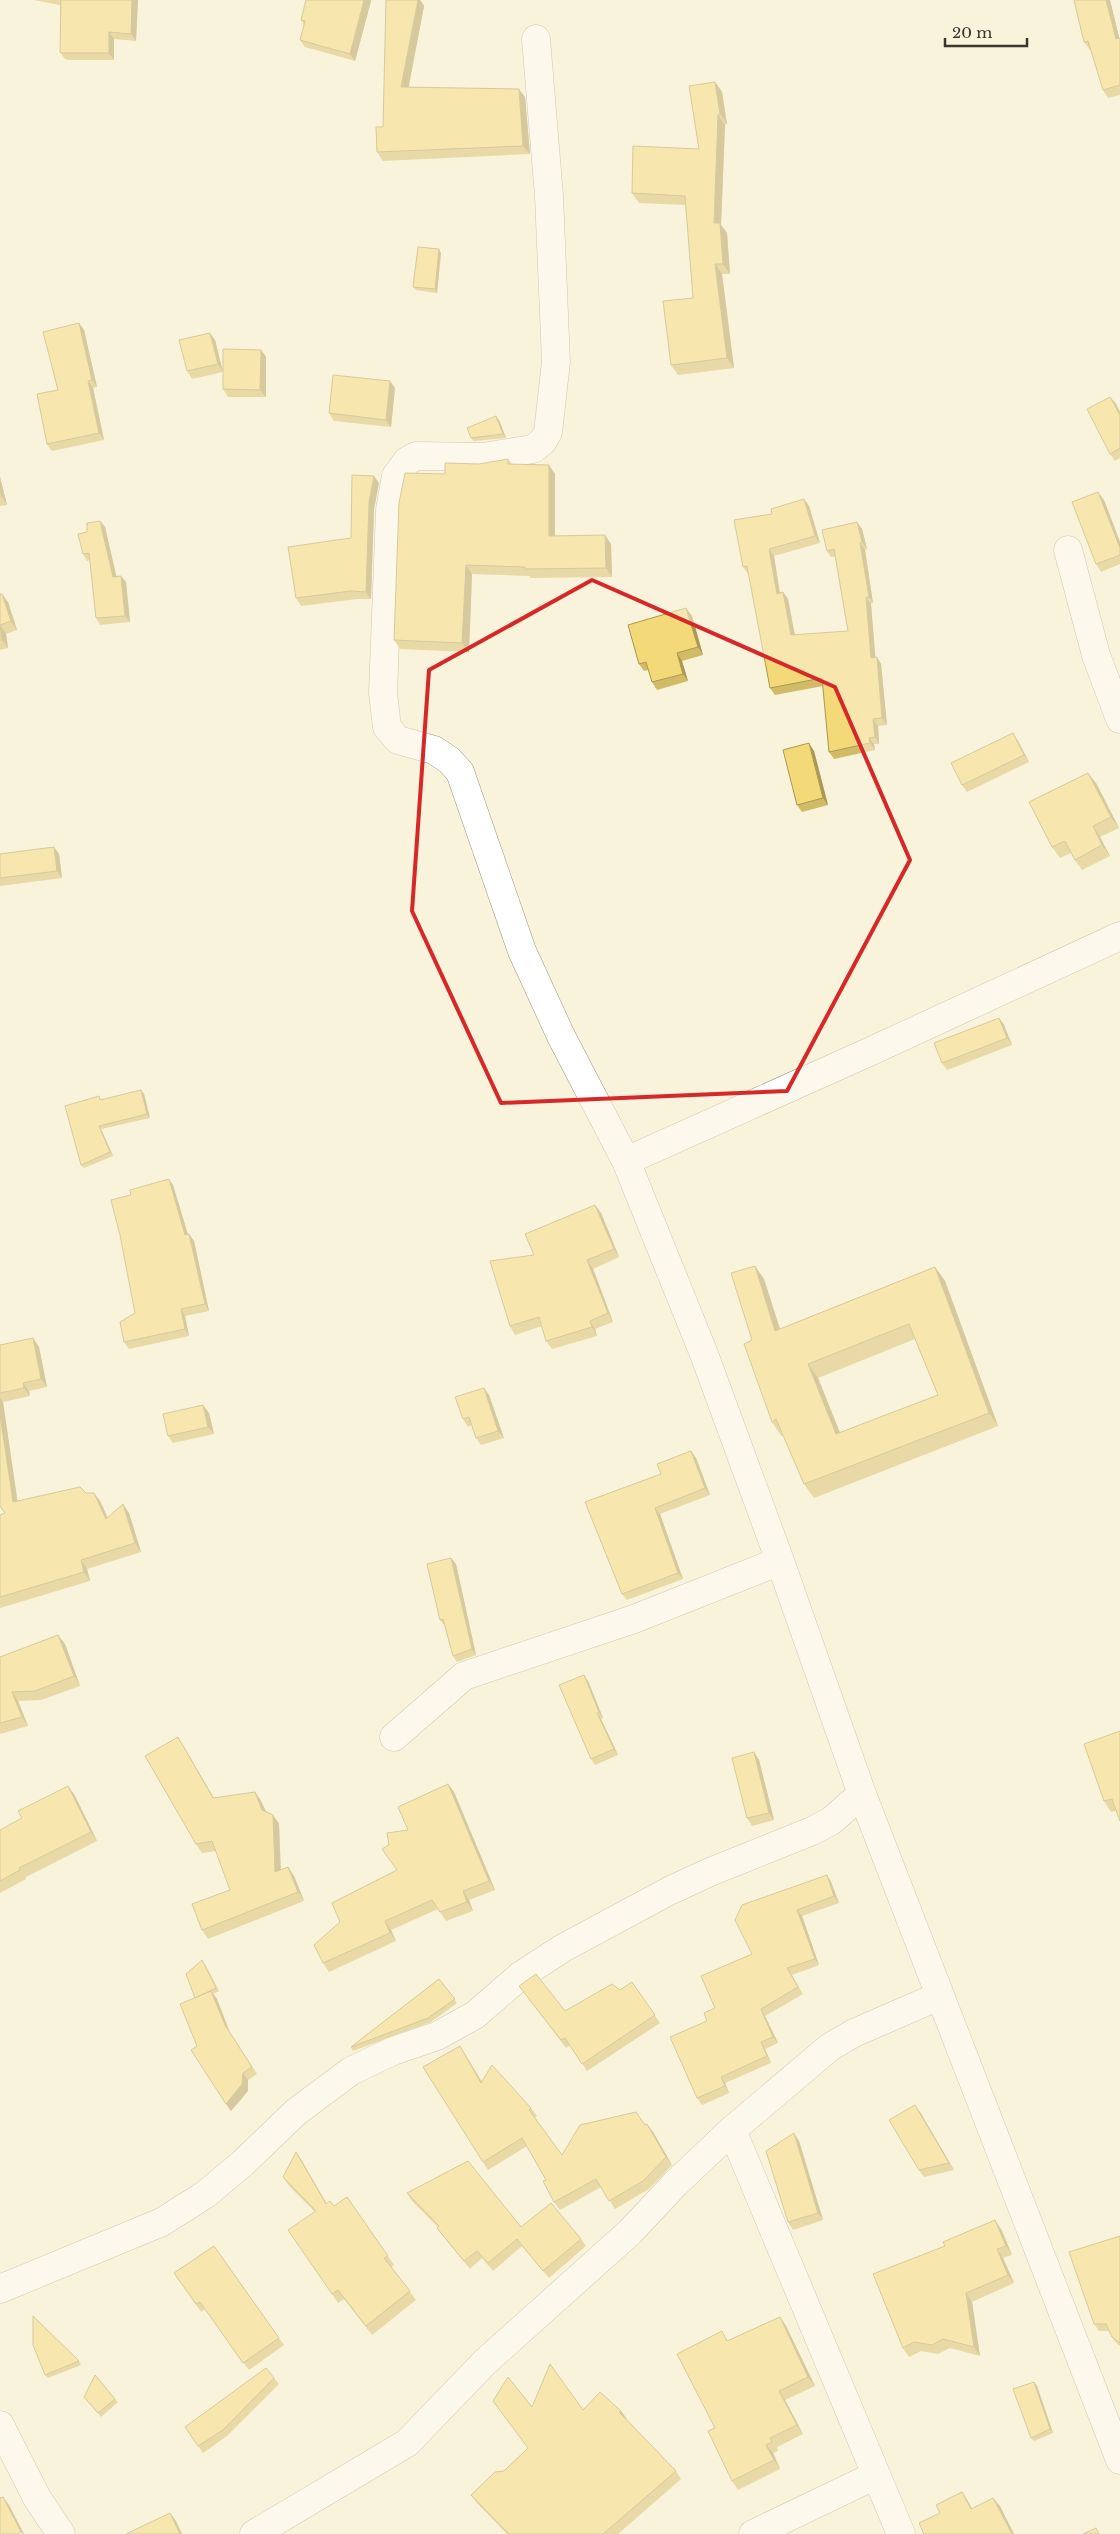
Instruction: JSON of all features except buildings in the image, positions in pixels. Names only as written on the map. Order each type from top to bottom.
[{"type":"street","points":[[536,38],[549,196],[556,362],[548,432],[543,441],[532,450],[483,457],[416,456],[400,468],[396,476],[390,510],[383,693],[387,727],[398,740],[434,750],[449,760],[460,772],[522,951],[561,1036],[626,1161],[704,1354],[780,1561],[862,1794],[1120,2460]]},
{"type":"street","points":[[1068,550],[1096,655],[1120,719]]},
{"type":"street","points":[[626,1161],[1120,936]]},
{"type":"street","points":[[394,1737],[464,1676],[634,1619],[780,1561]]},
{"type":"street","points":[[0,2289],[162,2222],[206,2194],[296,2112],[351,2071],[393,2051],[437,2036],[475,2015],[520,1976],[563,1948],[685,1883],[812,1831],[831,1821],[862,1794]]},
{"type":"street","points":[[254,2534],[407,2443],[486,2362],[630,2232],[675,2184],[732,2130],[830,2047],[854,2033],[939,1996]]},
{"type":"street","points":[[732,2130],[901,2534]]},
{"type":"street","points":[[0,2425],[37,2498],[61,2534]]},
{"type":"street","points":[[753,2534],[876,2475]]},
{"type":"highlighted area","points":[[592,580],[835,687],[910,860],[787,1091],[501,1103],[412,911],[429,670]]}]
